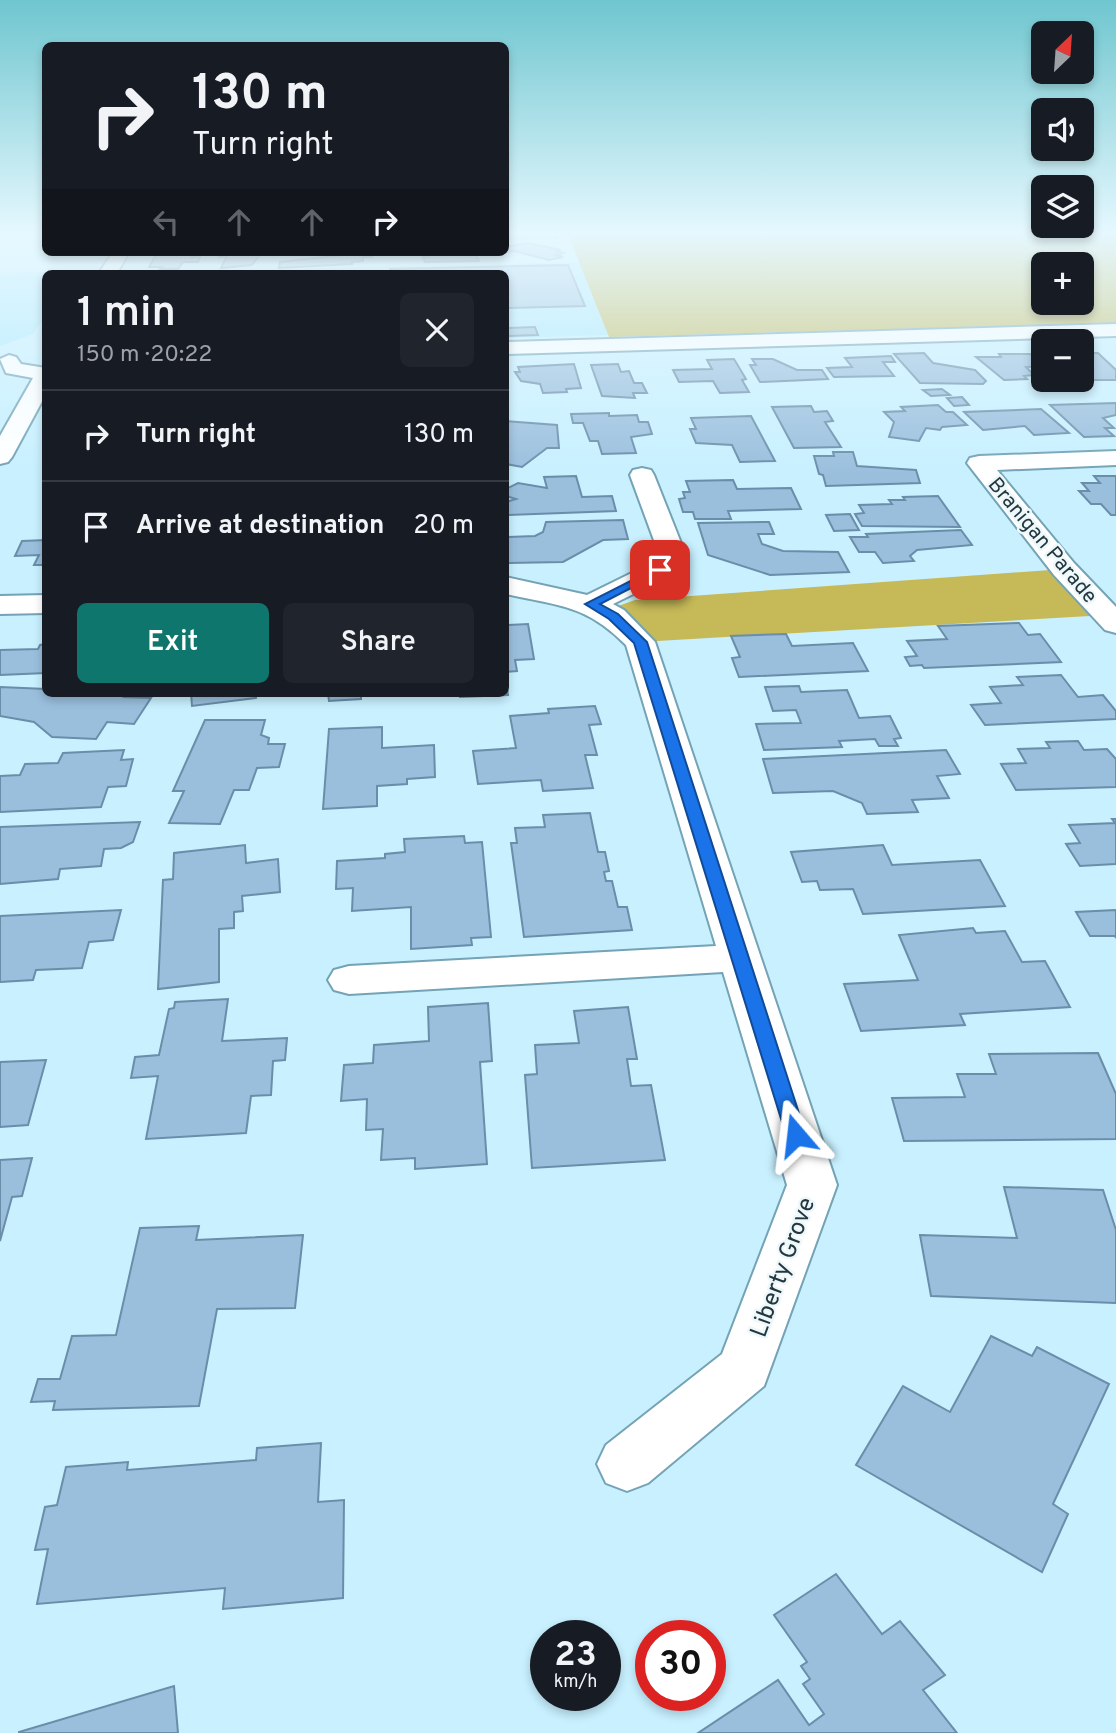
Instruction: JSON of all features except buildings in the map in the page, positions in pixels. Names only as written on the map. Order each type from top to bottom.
[{"type":"street","points":[[509,348],[1116,330]]},
{"type":"street","points":[[10,358],[13,369],[42,373]]},
{"type":"street","points":[[0,457],[42,381]]},
{"type":"street","name":"Branigan Parade","points":[[1116,458],[979,463],[1064,569],[1116,624]]},
{"type":"street","points":[[591,604],[660,570],[670,560],[668,542],[642,475]]},
{"type":"street","name":"Liberty Grove","points":[[509,587],[591,604],[614,617],[640,642],[813,1185],[744,1369],[627,1464]]},
{"type":"street","points":[[0,605],[42,604]]},
{"type":"street","points":[[349,980],[741,958]]},
{"type":"shaded area","points":[[0,313],[42,313],[42,320],[33,334],[0,346]]},
{"type":"shaded area","points":[[509,313],[600,313],[609,335],[509,338]]},
{"type":"shaded area","points":[[599,313],[1094,315],[1094,313],[1116,313],[1116,323],[609,337]]},
{"type":"shaded area","points":[[1064,569],[1107,615],[640,642],[604,611],[635,600]]},
{"type":"route","points":[[660,570],[610,597],[591,604],[614,617],[640,642],[796,1135]]}]
